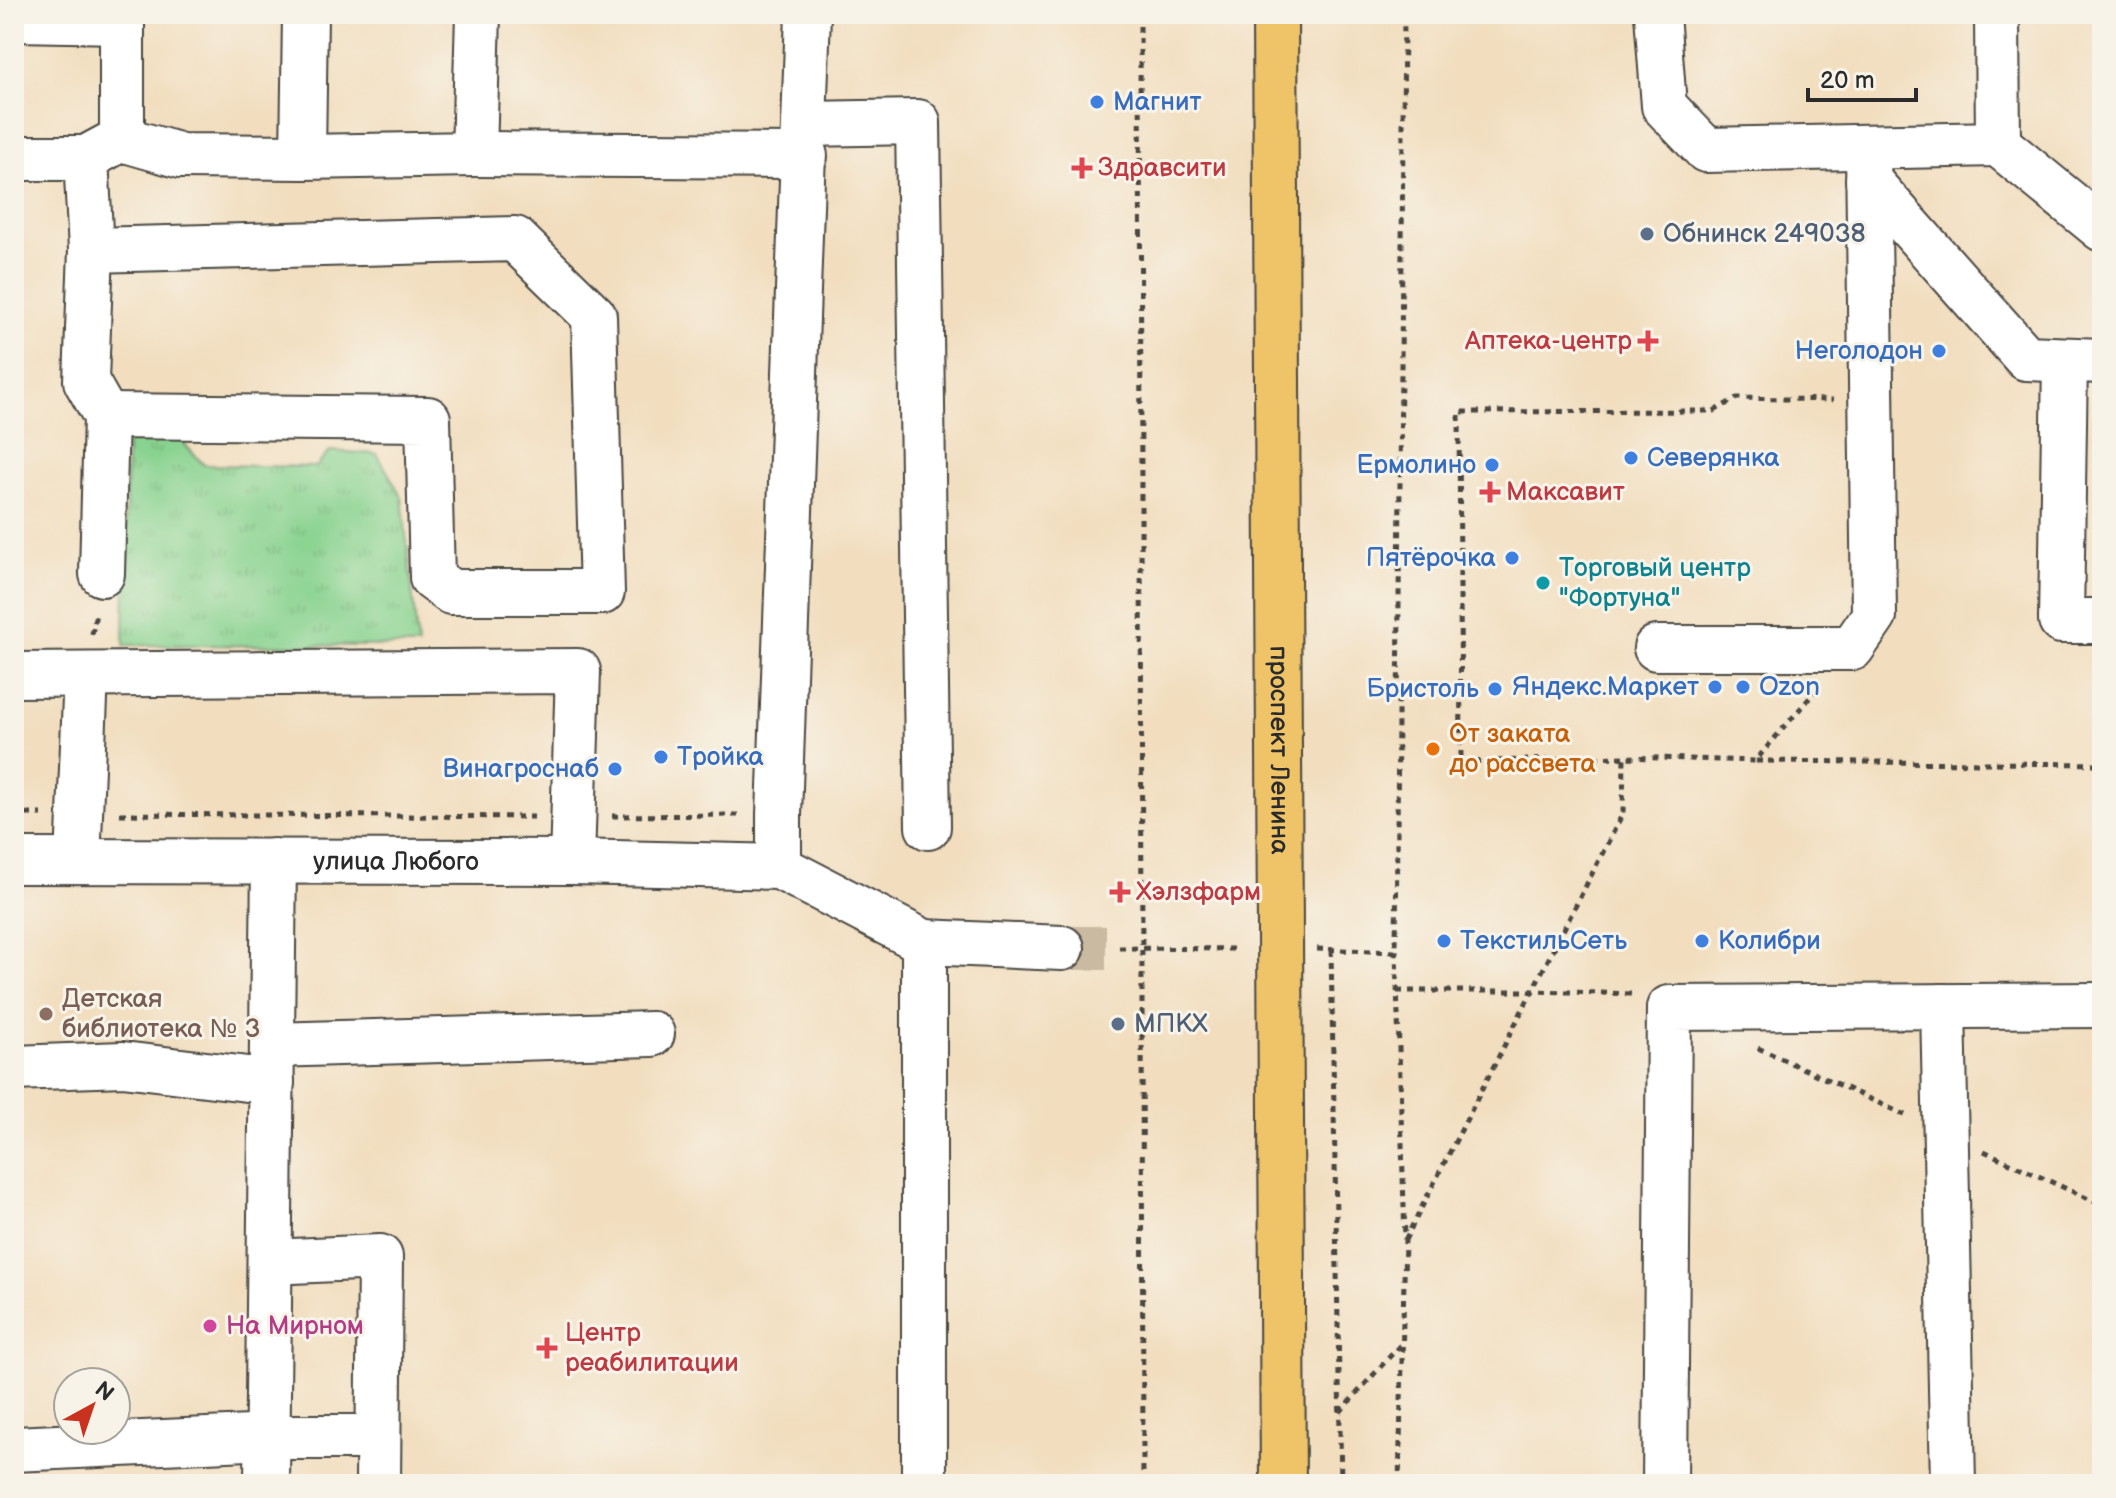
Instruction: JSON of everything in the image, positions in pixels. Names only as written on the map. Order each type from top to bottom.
[{"type":"main road","name":"проспект Ленина","points":[[1275,14],[1283,1484]]},
{"type":"street","points":[[303,157],[305,14]]},
{"type":"street","points":[[474,154],[478,14]]},
{"type":"street","points":[[808,14],[779,867],[924,942],[1062,948]]},
{"type":"street","points":[[1657,14],[1664,106],[1706,150],[1868,163],[1998,144],[2102,229]]},
{"type":"street","points":[[1997,14],[1998,144]]},
{"type":"street","points":[[14,19],[122,18],[91,250],[86,381],[106,416],[102,574]]},
{"type":"street","points":[[14,158],[104,148],[181,156],[474,154],[805,140],[918,122],[928,827]]},
{"type":"street","points":[[1868,163],[2026,358],[2084,360],[2061,621],[2102,621]]},
{"type":"street","points":[[1656,648],[1852,648],[1874,616],[1868,163]]},
{"type":"street","points":[[91,250],[515,239],[594,316],[602,592],[451,592],[432,578],[428,419],[106,416]]},
{"type":"street","points":[[14,675],[578,671],[572,862]]},
{"type":"street","points":[[78,861],[86,675]]},
{"type":"street","name":"улица Любого","points":[[14,861],[572,862],[779,867]]},
{"type":"street","points":[[267,1484],[274,861]]},
{"type":"street","points":[[924,942],[924,1484]]},
{"type":"street","points":[[1665,1484],[1669,1008],[2102,1005]]},
{"type":"street","points":[[1943,1006],[1953,1484]]},
{"type":"street","points":[[14,1068],[272,1064],[652,1034]]},
{"type":"street","points":[[270,1262],[380,1257],[378,1484]]},
{"type":"street","points":[[14,1449],[269,1437],[378,1437]]},
{"type":"path","points":[[1140,14],[1143,1484]]},
{"type":"path","points":[[1399,1484],[1405,1240],[1396,952],[1404,14]]},
{"type":"path","points":[[1870,401],[1737,398],[1714,411],[1459,412],[1461,762],[1624,757],[2102,764]]},
{"type":"path","points":[[86,675],[102,574]]},
{"type":"path","points":[[1755,761],[1852,648]]},
{"type":"path","points":[[1405,1240],[1623,813],[1624,757]]},
{"type":"path","points":[[14,814],[779,815]]},
{"type":"path","points":[[1119,948],[1237,949]]},
{"type":"path","points":[[1313,949],[1396,952]]},
{"type":"path","points":[[1331,950],[1341,1484]]},
{"type":"path","points":[[1397,991],[1632,992],[1669,1008]]},
{"type":"path","points":[[1752,1046],[2102,1205]]},
{"type":"path","points":[[1340,1412],[1403,1342]]},
{"type":"green space","points":[[127,435],[176,435],[204,465],[316,467],[330,451],[377,454],[402,497],[418,646],[124,645]]},
{"type":"tunnel","points":[[1062,948],[1119,948]]},
{"type":"place","name":"Магнит","points":[[1097,102]]},
{"type":"place","name":"Здравсити","points":[[1082,168]]},
{"type":"place","name":"Обнинск 249038","points":[[1647,234]]},
{"type":"place","name":"Аптека-центр","points":[[1648,341]]},
{"type":"place","name":"Неголодон","points":[[1939,351]]},
{"type":"place","name":"Северянка","points":[[1631,458]]},
{"type":"place","name":"Ермолино","points":[[1492,465]]},
{"type":"place","name":"Максавит","points":[[1490,492]]},
{"type":"place","name":"Пятёрочка","points":[[1512,558]]},
{"type":"place","name":"Торговый центр \"Фортуна\"","points":[[1543,583]]},
{"type":"place","name":"Яндекс.Маркет","points":[[1715,687]]},
{"type":"place","name":"Ozon","points":[[1743,687]]},
{"type":"place","name":"Бристоль","points":[[1495,689]]},
{"type":"place","name":"От заката до рассвета","points":[[1433,749]]},
{"type":"place","name":"Тройка","points":[[661,757]]},
{"type":"place","name":"Винагроснаб","points":[[615,769]]},
{"type":"place","name":"Хэлзфарм","points":[[1120,892]]},
{"type":"place","name":"ТекстильСеть","points":[[1444,941]]},
{"type":"place","name":"Колибри","points":[[1702,941]]},
{"type":"place","name":"Детская библиотека № 3","points":[[46,1014]]},
{"type":"place","name":"МПКХ","points":[[1118,1024]]},
{"type":"place","name":"На Мирном","points":[[210,1326]]},
{"type":"place","name":"Центр реабилитации","points":[[547,1348]]}]
